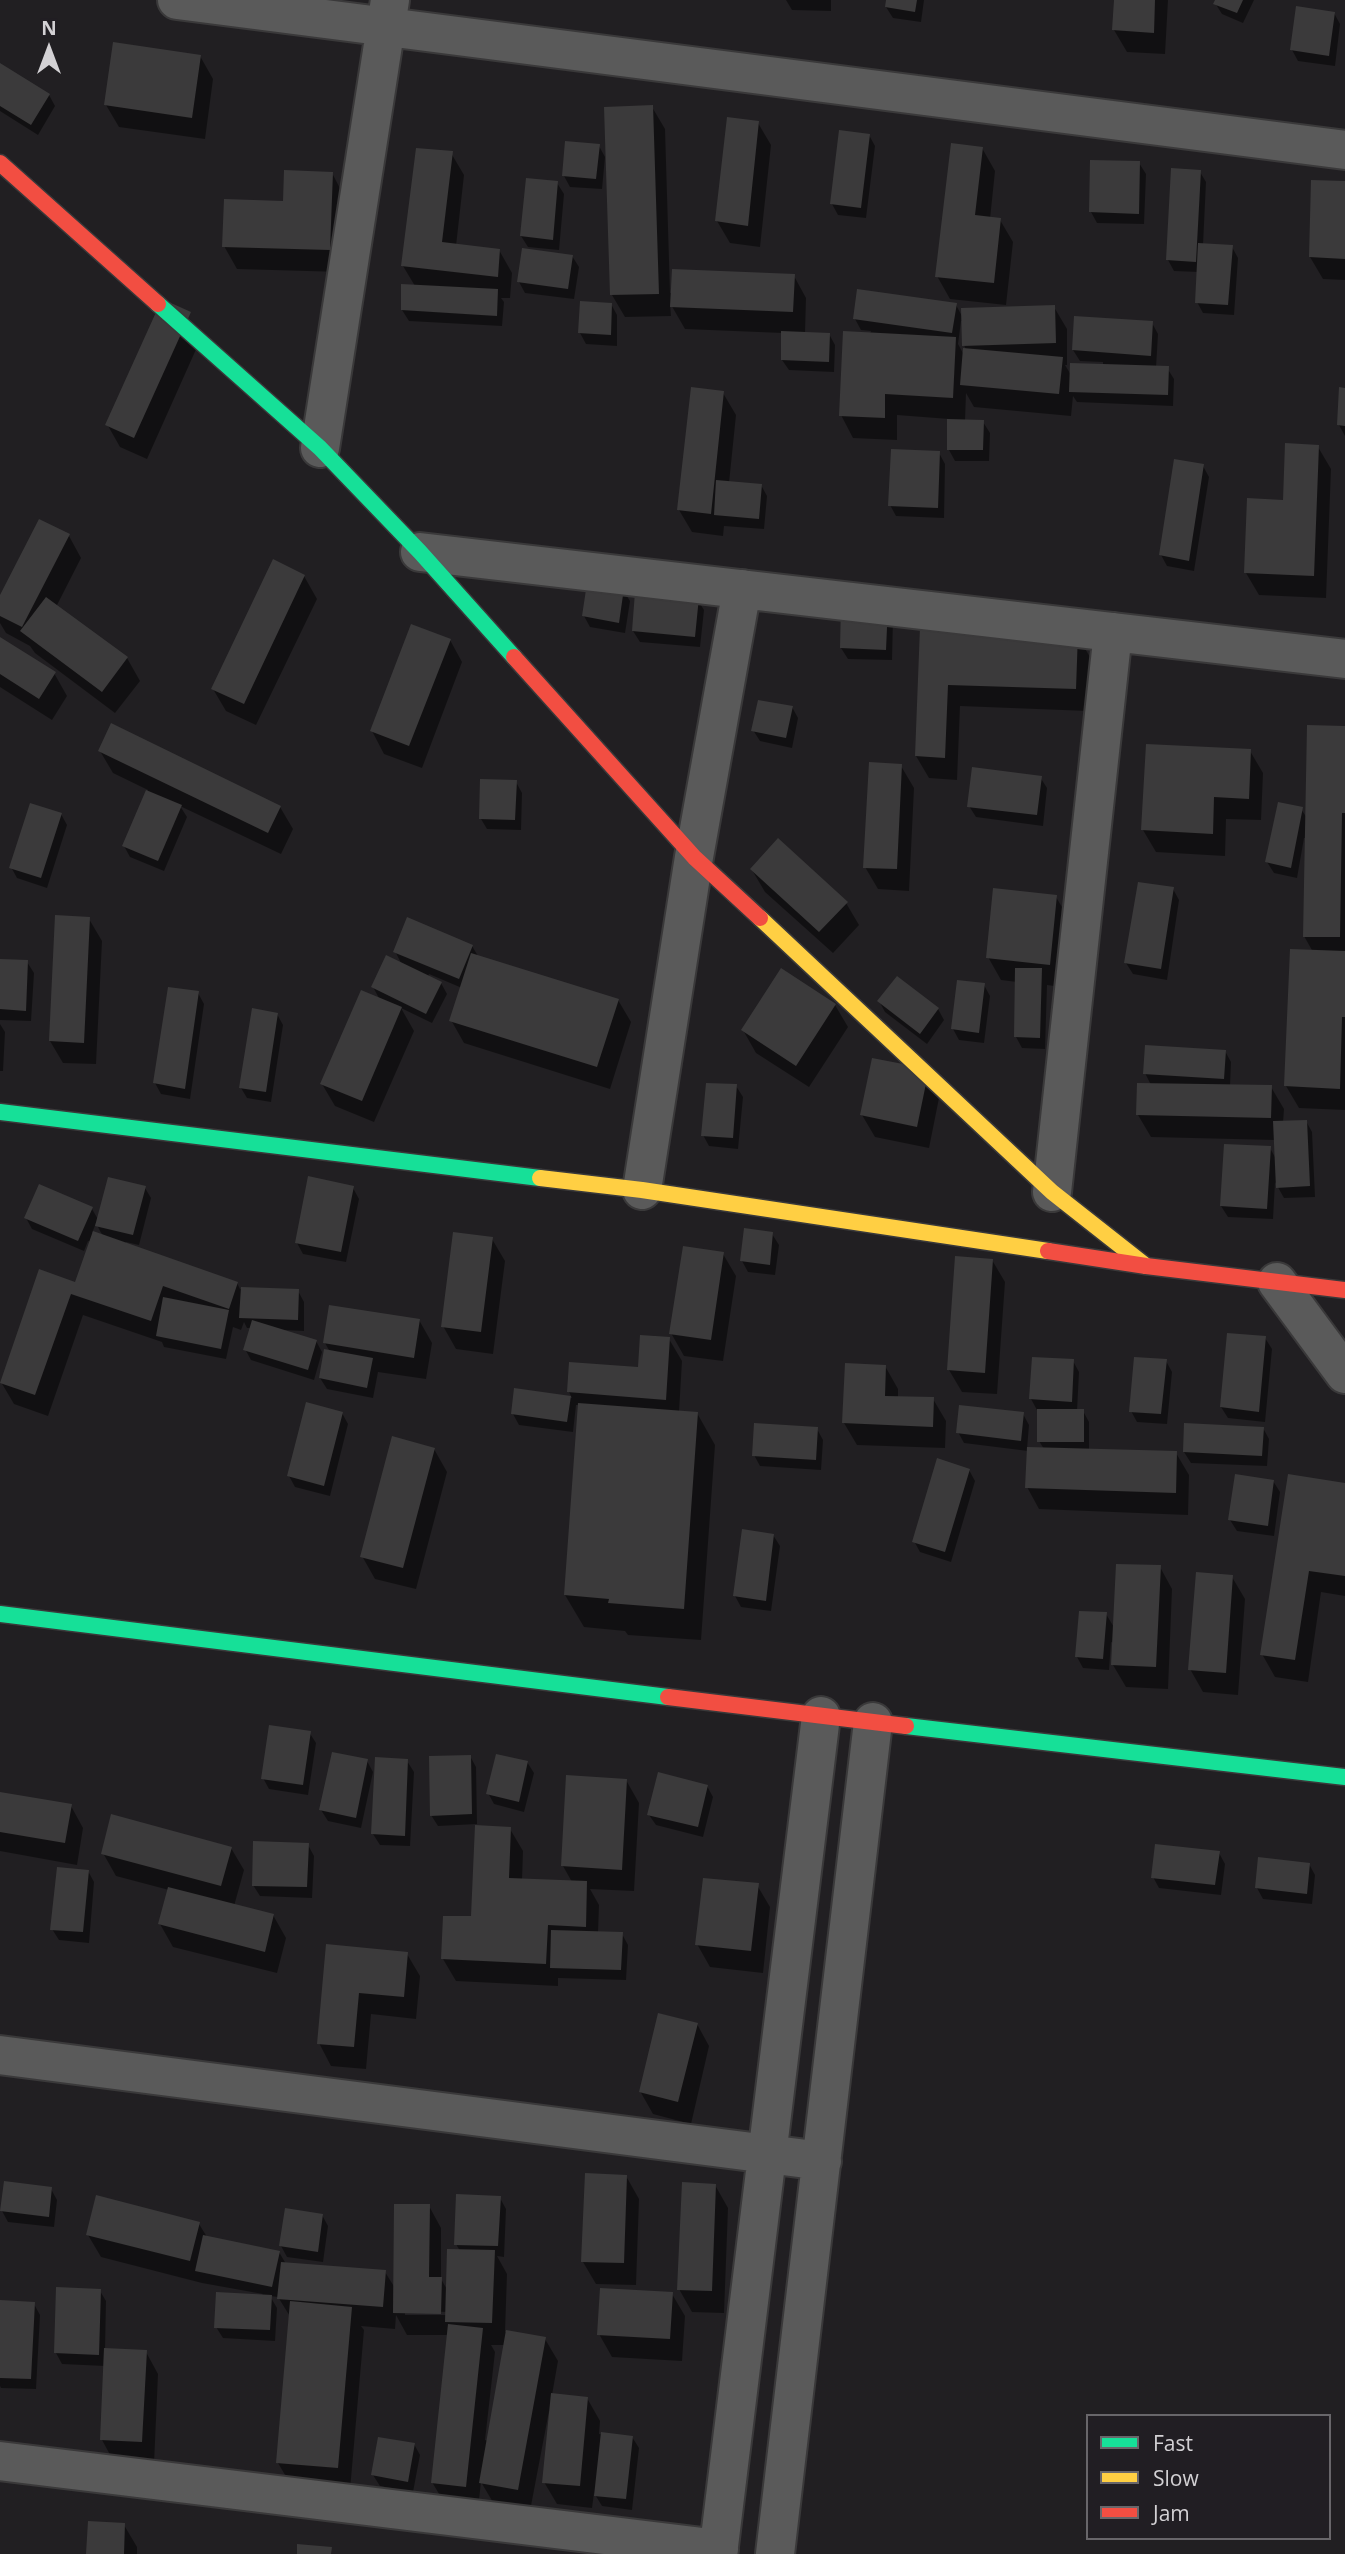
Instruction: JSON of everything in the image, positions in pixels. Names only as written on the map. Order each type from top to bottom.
[{"type":"street","points":[[177,0],[388,14],[1345,150]]},
{"type":"street","points":[[320,447],[388,14]]},
{"type":"street","points":[[0,163],[320,447],[420,552],[694,857],[1052,1192],[1146,1266]]},
{"type":"street","points":[[420,552],[1345,659]]},
{"type":"street","points":[[642,1189],[694,857],[742,589]]},
{"type":"street","points":[[1052,1192],[1113,632]]},
{"type":"street","points":[[0,1112],[642,1189],[1146,1266],[1345,1290]]},
{"type":"street","points":[[1277,1282],[1345,1374]]},
{"type":"street","points":[[0,1615],[1345,1777]]},
{"type":"street","points":[[0,2460],[719,2551],[821,1716]]},
{"type":"street","points":[[775,2554],[873,1722]]},
{"type":"street","points":[[0,2055],[822,2161]]},
{"type":"building","points":[[886,0],[917,0],[915,12],[885,7]]},
{"type":"building","points":[[1114,0],[1155,0],[1154,33],[1112,30]]},
{"type":"building","points":[[1215,0],[1243,0],[1237,13],[1213,4]]},
{"type":"building","points":[[1296,6],[1335,12],[1329,56],[1290,50]]},
{"type":"building","points":[[113,42],[201,55],[192,118],[104,105]]},
{"type":"building","points":[[0,63],[50,94],[31,125],[0,106]]},
{"type":"building","points":[[653,105],[659,294],[610,295],[604,107]]},
{"type":"building","points":[[727,117],[759,121],[748,226],[715,221]]},
{"type":"building","points":[[839,130],[870,134],[861,208],[830,204]]},
{"type":"building","points":[[565,141],[600,144],[596,179],[562,176]]},
{"type":"building","points":[[951,143],[983,147],[975,215],[1001,218],[994,283],[935,277]]},
{"type":"building","points":[[416,148],[453,151],[442,242],[500,249],[498,277],[401,266]]},
{"type":"building","points":[[1090,160],[1140,161],[1139,214],[1089,212]]},
{"type":"building","points":[[1171,168],[1201,170],[1196,262],[1166,260]]},
{"type":"building","points":[[284,170],[333,172],[330,250],[222,247],[224,199],[283,201]]},
{"type":"building","points":[[526,178],[558,181],[553,240],[520,236]]},
{"type":"building","points":[[1311,180],[1345,181],[1345,259],[1309,257]]},
{"type":"building","points":[[1198,243],[1233,245],[1228,305],[1195,303]]},
{"type":"building","points":[[522,248],[573,255],[568,289],[517,282]]},
{"type":"building","points":[[672,269],[795,274],[793,312],[670,307]]},
{"type":"building","points":[[401,284],[498,289],[497,316],[401,310]]},
{"type":"building","points":[[857,289],[957,303],[952,333],[853,319]]},
{"type":"building","points":[[162,299],[191,312],[134,438],[105,425]]},
{"type":"building","points":[[580,301],[612,303],[611,335],[578,333]]},
{"type":"building","points":[[1055,305],[1056,343],[962,346],[961,308]]},
{"type":"building","points":[[1074,316],[1153,321],[1151,356],[1072,350]]},
{"type":"building","points":[[781,331],[830,333],[829,362],[781,360]]},
{"type":"building","points":[[843,331],[956,337],[953,398],[885,394],[885,418],[839,416]]},
{"type":"building","points":[[963,348],[1063,357],[1059,394],[960,385]]},
{"type":"building","points":[[1070,363],[1169,366],[1168,395],[1069,392]]},
{"type":"building","points":[[691,387],[724,391],[711,514],[677,510]]},
{"type":"building","points":[[1339,387],[1345,388],[1345,426],[1337,425]]},
{"type":"building","points":[[947,419],[984,420],[983,450],[947,450]]},
{"type":"building","points":[[1285,443],[1319,445],[1314,576],[1244,573],[1247,498],[1283,500]]},
{"type":"building","points":[[891,449],[940,451],[938,508],[888,506]]},
{"type":"building","points":[[1174,459],[1204,464],[1189,561],[1159,555]]},
{"type":"building","points":[[716,480],[762,484],[759,519],[714,515]]},
{"type":"building","points":[[39,519],[70,534],[22,627],[0,616],[0,595]]},
{"type":"building","points":[[273,559],[305,575],[244,704],[211,689]]},
{"type":"building","points":[[587,583],[624,588],[619,623],[582,616]]},
{"type":"building","points":[[635,592],[699,597],[695,637],[632,631]]},
{"type":"building","points":[[46,597],[128,657],[102,692],[20,631]]},
{"type":"building","points":[[841,604],[888,605],[886,650],[840,648]]},
{"type":"building","points":[[411,624],[451,639],[409,746],[370,731]]},
{"type":"building","points":[[920,627],[1078,633],[1076,689],[948,685],[945,758],[915,756]]},
{"type":"building","points":[[0,637],[56,672],[39,699],[0,674]]},
{"type":"building","points":[[758,700],[793,706],[786,738],[751,731]]},
{"type":"building","points":[[111,723],[281,806],[268,833],[98,751]]},
{"type":"building","points":[[1307,725],[1345,726],[1340,937],[1303,937]]},
{"type":"building","points":[[1146,744],[1251,749],[1249,799],[1214,797],[1213,834],[1141,830]]},
{"type":"building","points":[[869,762],[902,764],[897,869],[863,868]]},
{"type":"building","points":[[972,767],[1042,776],[1037,815],[967,807]]},
{"type":"building","points":[[480,779],[517,780],[515,820],[479,819]]},
{"type":"building","points":[[146,790],[182,805],[158,861],[122,846]]},
{"type":"building","points":[[1278,802],[1303,807],[1291,868],[1265,862]]},
{"type":"building","points":[[30,803],[62,813],[41,878],[9,868]]},
{"type":"building","points":[[778,838],[848,902],[819,932],[750,869]]},
{"type":"building","points":[[1138,882],[1174,887],[1161,969],[1124,963]]},
{"type":"building","points":[[993,888],[1057,895],[1050,965],[986,958]]},
{"type":"building","points":[[55,915],[90,917],[84,1043],[49,1041]]},
{"type":"building","points":[[407,917],[473,945],[459,979],[393,952]]},
{"type":"building","points":[[1290,949],[1345,951],[1345,1017],[1342,1017],[1340,1089],[1284,1086]]},
{"type":"building","points":[[471,953],[619,999],[597,1067],[449,1021]]},
{"type":"building","points":[[386,955],[442,982],[426,1014],[371,987]]},
{"type":"building","points":[[0,959],[28,960],[26,1011],[0,1009]]},
{"type":"building","points":[[781,968],[836,1004],[796,1066],[741,1030]]},
{"type":"building","points":[[1015,968],[1042,968],[1040,1038],[1014,1037]]},
{"type":"building","points":[[897,976],[939,1008],[920,1034],[877,1001]]},
{"type":"building","points":[[957,980],[985,983],[979,1033],[951,1029]]},
{"type":"building","points":[[168,987],[199,991],[185,1089],[153,1083]]},
{"type":"building","points":[[361,990],[402,1007],[362,1101],[320,1084]]},
{"type":"building","points":[[252,1008],[278,1013],[266,1092],[239,1088]]},
{"type":"building","points":[[1145,1045],[1226,1050],[1224,1079],[1143,1074]]},
{"type":"building","points":[[872,1058],[929,1069],[917,1127],[860,1115]]},
{"type":"building","points":[[706,1083],[737,1084],[733,1138],[701,1136]]},
{"type":"building","points":[[1137,1083],[1272,1085],[1271,1118],[1136,1115]]},
{"type":"building","points":[[1307,1120],[1310,1186],[1276,1188],[1273,1121]]},
{"type":"building","points":[[1224,1144],[1271,1146],[1267,1209],[1220,1206]]},
{"type":"building","points":[[308,1176],[354,1186],[341,1252],[295,1243]]},
{"type":"building","points":[[108,1177],[146,1186],[133,1235],[95,1226]]},
{"type":"building","points":[[39,1184],[93,1207],[78,1241],[24,1218]]},
{"type":"building","points":[[744,1228],[773,1232],[770,1265],[740,1261]]},
{"type":"building","points":[[93,1231],[238,1282],[229,1309],[163,1286],[151,1321],[71,1294],[35,1395],[0,1383],[39,1269],[75,1282]]},
{"type":"building","points":[[453,1232],[493,1237],[481,1332],[441,1327]]},
{"type":"building","points":[[683,1246],[724,1252],[711,1340],[669,1334]]},
{"type":"building","points":[[955,1256],[993,1259],[985,1373],[947,1370]]},
{"type":"building","points":[[241,1287],[299,1289],[298,1320],[239,1318]]},
{"type":"building","points":[[163,1297],[229,1310],[221,1349],[156,1336]]},
{"type":"building","points":[[329,1305],[420,1319],[414,1358],[323,1343]]},
{"type":"building","points":[[252,1320],[317,1340],[308,1370],[243,1350]]},
{"type":"building","points":[[1227,1333],[1266,1336],[1259,1412],[1220,1407]]},
{"type":"building","points":[[640,1335],[670,1337],[666,1400],[567,1392],[569,1362],[638,1367]]},
{"type":"building","points":[[324,1349],[373,1358],[367,1388],[319,1378]]},
{"type":"building","points":[[1032,1357],[1074,1359],[1072,1402],[1029,1399]]},
{"type":"building","points":[[1134,1357],[1167,1359],[1161,1414],[1129,1412]]},
{"type":"building","points":[[845,1363],[886,1365],[885,1396],[934,1397],[933,1427],[842,1423]]},
{"type":"building","points":[[514,1388],[571,1396],[567,1422],[511,1414]]},
{"type":"building","points":[[306,1402],[343,1412],[324,1486],[287,1476]]},
{"type":"building","points":[[578,1403],[698,1412],[684,1609],[608,1603],[609,1599],[564,1595]]},
{"type":"building","points":[[959,1405],[1024,1412],[1021,1441],[956,1433]]},
{"type":"building","points":[[1037,1409],[1084,1409],[1084,1442],[1037,1442]]},
{"type":"building","points":[[754,1423],[818,1427],[816,1460],[752,1456]]},
{"type":"building","points":[[1184,1423],[1264,1427],[1262,1456],[1183,1452]]},
{"type":"building","points":[[392,1436],[435,1448],[403,1568],[360,1557]]},
{"type":"building","points":[[1027,1447],[1177,1451],[1176,1493],[1025,1488]]},
{"type":"building","points":[[937,1458],[970,1469],[945,1552],[912,1542]]},
{"type":"building","points":[[1235,1474],[1274,1480],[1268,1526],[1228,1520]]},
{"type":"building","points":[[1288,1474],[1345,1483],[1345,1576],[1309,1571],[1295,1660],[1260,1655]]},
{"type":"building","points":[[742,1529],[774,1534],[766,1601],[733,1596]]},
{"type":"building","points":[[1116,1564],[1161,1565],[1156,1667],[1111,1665]]},
{"type":"building","points":[[1196,1572],[1233,1575],[1226,1673],[1188,1670]]},
{"type":"building","points":[[1079,1611],[1107,1612],[1103,1659],[1075,1657]]},
{"type":"building","points":[[269,1725],[311,1731],[303,1785],[261,1779]]},
{"type":"building","points":[[332,1752],[368,1759],[356,1818],[319,1810]]},
{"type":"building","points":[[496,1754],[528,1761],[519,1802],[486,1794]]},
{"type":"building","points":[[471,1755],[472,1814],[430,1816],[429,1756]]},
{"type":"building","points":[[375,1757],[408,1759],[405,1836],[371,1834]]},
{"type":"building","points":[[658,1772],[708,1785],[698,1827],[647,1815]]},
{"type":"building","points":[[566,1775],[627,1779],[622,1870],[561,1866]]},
{"type":"building","points":[[0,1792],[72,1804],[65,1843],[0,1832]]},
{"type":"building","points":[[111,1814],[232,1847],[221,1886],[101,1854]]},
{"type":"building","points":[[475,1825],[511,1827],[509,1878],[587,1881],[586,1927],[548,1925],[546,1964],[441,1959],[443,1916],[471,1916]]},
{"type":"building","points":[[253,1841],[309,1843],[307,1887],[252,1886]]},
{"type":"building","points":[[1155,1844],[1220,1851],[1215,1885],[1151,1878]]},
{"type":"building","points":[[1258,1857],[1310,1863],[1307,1894],[1255,1888]]},
{"type":"building","points":[[57,1867],[89,1870],[83,1932],[50,1930]]},
{"type":"building","points":[[703,1878],[759,1883],[751,1951],[695,1945]]},
{"type":"building","points":[[168,1887],[274,1914],[265,1952],[158,1924]]},
{"type":"building","points":[[551,1930],[623,1932],[621,1970],[550,1968]]},
{"type":"building","points":[[326,1944],[408,1952],[404,1997],[359,1993],[354,2047],[317,2044]]},
{"type":"building","points":[[658,2013],[698,2023],[678,2102],[639,2092]]},
{"type":"building","points":[[585,2173],[627,2175],[624,2263],[581,2262]]},
{"type":"building","points":[[4,2181],[52,2187],[49,2217],[0,2211]]},
{"type":"building","points":[[682,2182],[716,2184],[712,2291],[677,2290]]},
{"type":"building","points":[[456,2194],[501,2196],[498,2246],[454,2245]]},
{"type":"building","points":[[96,2195],[200,2222],[190,2261],[86,2235]]},
{"type":"building","points":[[394,2204],[430,2204],[429,2277],[442,2277],[441,2314],[393,2313]]},
{"type":"building","points":[[285,2208],[323,2214],[318,2252],[279,2246]]},
{"type":"building","points":[[203,2235],[280,2251],[272,2287],[195,2271]]},
{"type":"building","points":[[447,2249],[495,2250],[492,2323],[445,2322]]},
{"type":"building","points":[[281,2262],[386,2270],[383,2307],[277,2299]]},
{"type":"building","points":[[56,2287],[101,2289],[99,2355],[54,2353]]},
{"type":"building","points":[[600,2288],[673,2292],[670,2339],[597,2335]]},
{"type":"building","points":[[216,2292],[272,2295],[270,2330],[214,2328]]},
{"type":"building","points":[[0,2300],[35,2302],[31,2379],[0,2378]]},
{"type":"building","points":[[290,2301],[352,2307],[338,2468],[276,2463]]},
{"type":"building","points":[[448,2324],[483,2328],[466,2487],[431,2483]]},
{"type":"building","points":[[506,2330],[546,2337],[518,2490],[479,2483]]},
{"type":"building","points":[[104,2348],[147,2350],[142,2442],[100,2440]]},
{"type":"building","points":[[551,2393],[588,2397],[580,2486],[542,2483]]},
{"type":"building","points":[[601,2432],[633,2436],[626,2499],[594,2496]]},
{"type":"building","points":[[378,2437],[415,2443],[408,2482],[371,2475]]},
{"type":"building","points":[[88,2521],[125,2523],[124,2554],[86,2554]]},
{"type":"building","points":[[297,2544],[332,2547],[331,2554],[297,2554]]},
{"type":"traffic: fast","points":[[158,304],[320,448],[420,552],[514,657]]},
{"type":"traffic: fast","points":[[0,1112],[540,1178]]},
{"type":"traffic: fast","points":[[0,1614],[668,1697]]},
{"type":"traffic: fast","points":[[906,1726],[1345,1777]]},
{"type":"traffic: slow","points":[[760,918],[1052,1192],[1146,1266]]},
{"type":"traffic: slow","points":[[540,1178],[642,1190],[1048,1251]]},
{"type":"traffic: jam","points":[[0,163],[158,304]]},
{"type":"traffic: jam","points":[[514,657],[694,857],[760,918]]},
{"type":"traffic: jam","points":[[1048,1251],[1146,1266],[1345,1290]]},
{"type":"traffic: jam","points":[[668,1697],[906,1726]]}]
